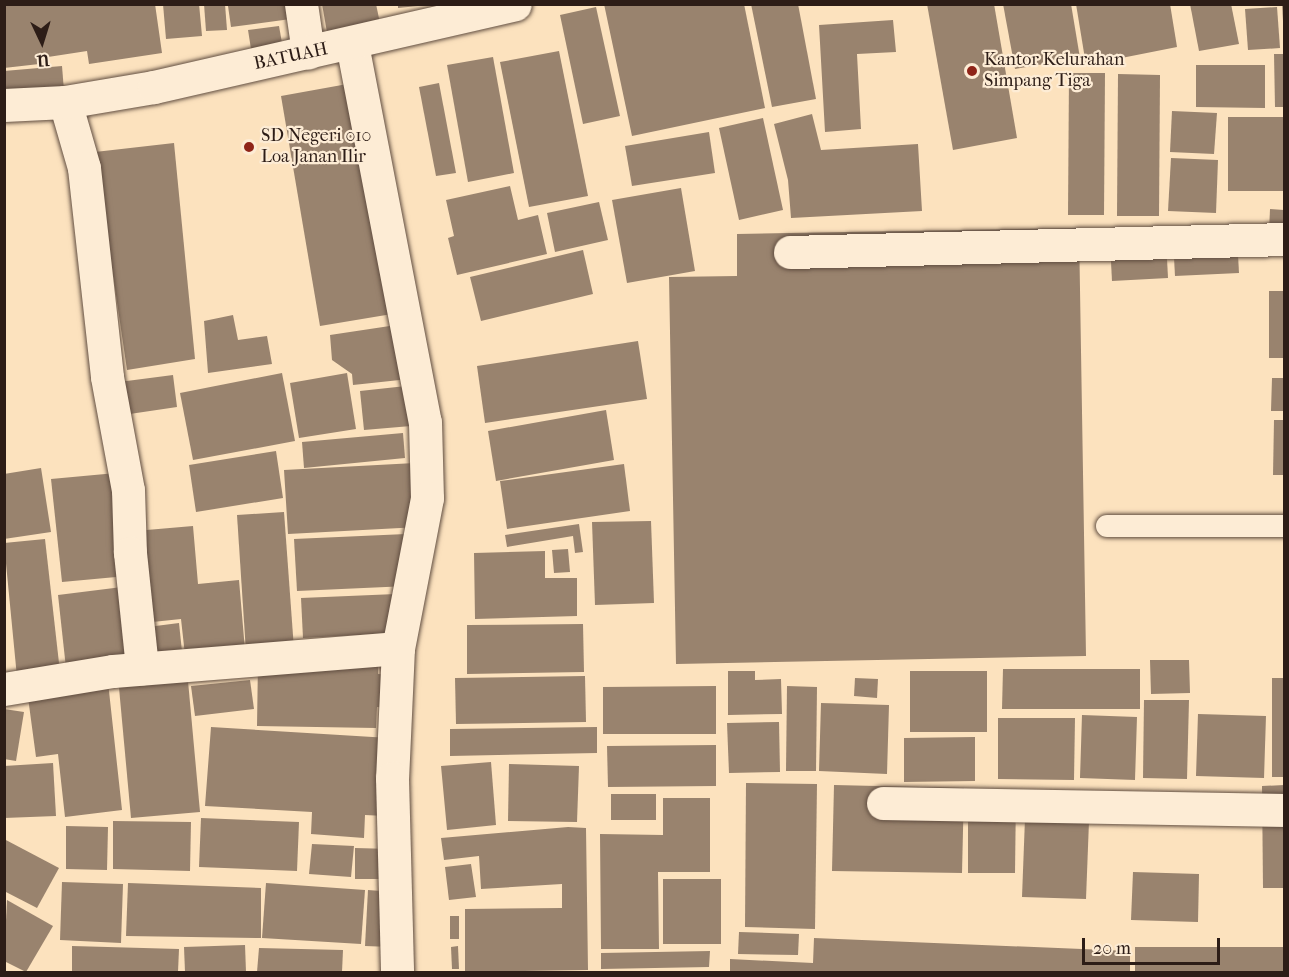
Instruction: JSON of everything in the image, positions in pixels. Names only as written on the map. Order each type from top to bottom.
[{"type":"street","points":[[301,4],[308,52]]},
{"type":"street","name":"BATUAH","points":[[4,105],[65,102],[154,87],[352,44],[514,4]]},
{"type":"street","points":[[352,44],[425,422],[427,498],[399,648],[392,778],[397,972]]},
{"type":"street","points":[[65,102],[84,168],[107,377],[128,490],[130,553],[142,668]]},
{"type":"street","points":[[790,252],[1284,239]]},
{"type":"street","points":[[4,689],[142,668],[399,648]]},
{"type":"street","points":[[883,803],[1284,810]]},
{"type":"lane","points":[[1107,526],[1284,526]]},
{"type":"building","points":[[4,4],[155,4],[162,53],[89,64],[87,51],[48,57],[48,63],[4,68]]},
{"type":"building","points":[[163,4],[199,4],[202,36],[166,39]]},
{"type":"building","points":[[204,4],[225,4],[227,30],[206,31]]},
{"type":"building","points":[[296,4],[298,18],[231,27],[228,6]]},
{"type":"building","points":[[322,4],[376,4],[381,28],[328,38]]},
{"type":"building","points":[[398,4],[418,4],[418,6],[398,8]]},
{"type":"building","points":[[604,4],[744,4],[765,108],[632,136]]},
{"type":"building","points":[[751,4],[798,4],[816,99],[772,107]]},
{"type":"building","name":"Kantor Kelurahan Simpang Tiga","points":[[927,4],[994,4],[1017,138],[953,150]]},
{"type":"building","points":[[1003,4],[1071,4],[1080,58],[1015,69]]},
{"type":"building","points":[[1076,4],[1170,4],[1177,47],[1086,65]]},
{"type":"building","points":[[1190,4],[1231,4],[1239,44],[1199,51]]},
{"type":"building","points":[[1282,4],[1284,4],[1284,21],[1283,21]]},
{"type":"building","points":[[596,7],[620,116],[583,124],[560,15]]},
{"type":"building","points":[[1277,7],[1280,48],[1248,50],[1245,9]]},
{"type":"building","points":[[893,20],[896,52],[857,54],[861,129],[825,132],[819,25]]},
{"type":"building","points":[[279,26],[282,43],[251,49],[248,30]]},
{"type":"building","points":[[559,51],[588,196],[529,207],[500,62]]},
{"type":"building","points":[[1274,54],[1284,54],[1284,107],[1275,107]]},
{"type":"building","points":[[493,57],[514,173],[468,182],[447,65]]},
{"type":"building","points":[[1196,65],[1265,65],[1265,108],[1196,107]]},
{"type":"building","points":[[62,66],[64,91],[4,96],[4,71]]},
{"type":"building","points":[[1069,73],[1105,73],[1104,215],[1068,215]]},
{"type":"building","points":[[1118,74],[1160,75],[1159,216],[1117,216]]},
{"type":"building","points":[[353,83],[392,314],[320,326],[281,96]]},
{"type":"building","points":[[439,83],[456,173],[436,176],[419,87]]},
{"type":"building","points":[[1172,111],[1217,113],[1214,154],[1170,152]]},
{"type":"building","points":[[812,114],[821,150],[918,144],[922,211],[791,218],[788,180],[774,124]]},
{"type":"building","points":[[1228,117],[1284,117],[1284,191],[1228,191]]},
{"type":"building","points":[[763,118],[783,210],[739,220],[719,128]]},
{"type":"building","points":[[709,132],[715,173],[632,186],[625,146]]},
{"type":"building","points":[[174,143],[195,359],[127,370],[95,152]]},
{"type":"building","points":[[1171,158],[1218,160],[1216,213],[1168,211]]},
{"type":"building","points":[[510,186],[518,220],[538,215],[547,254],[457,275],[448,238],[454,236],[446,200]]},
{"type":"building","points":[[681,188],[695,271],[627,283],[612,200]]},
{"type":"building","points":[[599,202],[608,240],[555,252],[547,213]]},
{"type":"building","points":[[1270,209],[1284,210],[1284,255],[1268,255]]},
{"type":"building","points":[[1079,228],[1086,656],[676,664],[669,277],[737,276],[737,234]]},
{"type":"building","points":[[1237,236],[1239,273],[1175,276],[1173,239]]},
{"type":"building","points":[[1166,239],[1168,278],[1112,281],[1110,243]]},
{"type":"building","points":[[583,250],[593,294],[481,321],[470,277]]},
{"type":"building","points":[[1269,291],[1284,291],[1284,358],[1269,358]]},
{"type":"building","points":[[233,315],[238,340],[267,336],[272,364],[208,373],[204,321]]},
{"type":"building","points":[[403,324],[409,379],[353,385],[352,374],[332,360],[330,335]]},
{"type":"building","points":[[638,341],[647,399],[485,423],[477,366]]},
{"type":"building","points":[[282,373],[295,441],[193,460],[180,393]]},
{"type":"building","points":[[347,373],[356,429],[299,438],[290,383]]},
{"type":"building","points":[[173,375],[177,407],[123,415],[119,382]]},
{"type":"building","points":[[1272,378],[1284,378],[1284,411],[1271,411]]},
{"type":"building","points":[[406,386],[411,426],[364,430],[360,391]]},
{"type":"building","points":[[606,410],[614,460],[496,481],[488,431]]},
{"type":"building","points":[[1274,420],[1284,420],[1284,475],[1273,475]]},
{"type":"building","points":[[403,433],[405,458],[304,468],[302,442]]},
{"type":"building","points":[[276,451],[283,498],[196,512],[189,465]]},
{"type":"building","points":[[415,463],[419,527],[288,534],[284,470]]},
{"type":"building","points":[[624,464],[630,511],[507,529],[500,481]]},
{"type":"building","points":[[41,468],[51,532],[4,539],[4,474]]},
{"type":"building","points":[[116,473],[127,576],[62,582],[51,479]]},
{"type":"building","points":[[284,512],[294,649],[246,652],[237,515]]},
{"type":"building","points":[[651,521],[654,603],[595,605],[592,522]]},
{"type":"building","points":[[579,524],[583,552],[575,553],[573,536],[507,547],[505,535]]},
{"type":"building","points":[[193,526],[198,584],[239,580],[245,650],[185,655],[181,619],[143,623],[135,531]]},
{"type":"building","points":[[406,534],[408,586],[297,591],[294,539]]},
{"type":"building","points":[[45,539],[60,672],[17,677],[4,543]]},
{"type":"building","points":[[568,549],[570,572],[554,573],[552,550]]},
{"type":"building","points":[[545,551],[545,578],[577,578],[577,616],[475,619],[474,553]]},
{"type":"building","points":[[122,587],[126,660],[66,668],[58,595]]},
{"type":"building","points":[[396,594],[398,633],[303,638],[301,598]]},
{"type":"building","points":[[179,623],[183,661],[144,665],[140,628]]},
{"type":"building","points":[[583,624],[584,672],[467,674],[467,625]]},
{"type":"building","points":[[1150,660],[1189,660],[1190,693],[1151,694]]},
{"type":"building","points":[[258,661],[378,664],[378,674],[394,675],[392,708],[377,707],[376,728],[257,726]]},
{"type":"building","points":[[1003,669],[1140,669],[1140,709],[1002,709]]},
{"type":"building","points":[[187,670],[200,812],[131,818],[118,677]]},
{"type":"building","points":[[728,671],[755,671],[755,680],[781,679],[782,714],[728,715]]},
{"type":"building","points":[[910,671],[987,671],[987,732],[910,732]]},
{"type":"building","points":[[585,676],[586,722],[456,724],[455,678]]},
{"type":"building","points":[[855,678],[878,679],[877,698],[854,696]]},
{"type":"building","points":[[1272,678],[1284,678],[1284,777],[1272,777]]},
{"type":"building","points":[[250,680],[254,709],[195,716],[191,686]]},
{"type":"building","points":[[108,682],[122,810],[65,817],[58,754],[36,757],[27,690]]},
{"type":"building","points":[[716,686],[716,734],[603,734],[603,687]]},
{"type":"building","points":[[787,686],[817,687],[816,771],[786,771]]},
{"type":"building","points":[[1144,700],[1189,700],[1187,779],[1143,778]]},
{"type":"building","points":[[821,703],[889,705],[887,774],[819,771]]},
{"type":"building","points":[[4,709],[24,712],[16,761],[4,759]]},
{"type":"building","points":[[1198,714],[1266,716],[1264,778],[1196,776]]},
{"type":"building","points":[[1082,715],[1137,717],[1135,780],[1080,778]]},
{"type":"building","points":[[998,718],[1075,718],[1074,780],[998,779]]},
{"type":"building","points":[[779,722],[780,772],[729,773],[727,723]]},
{"type":"building","points":[[211,727],[389,738],[385,816],[365,815],[364,838],[311,834],[312,812],[205,806]]},
{"type":"building","points":[[597,727],[597,753],[450,756],[450,729]]},
{"type":"building","points":[[975,737],[975,781],[904,782],[904,738]]},
{"type":"building","points":[[716,745],[716,786],[608,787],[607,746]]},
{"type":"building","points":[[491,762],[496,825],[447,830],[441,766]]},
{"type":"building","points":[[53,763],[56,816],[4,818],[4,766]]},
{"type":"building","points":[[509,764],[579,766],[577,822],[508,821]]},
{"type":"building","points":[[746,783],[817,784],[815,929],[745,927]]},
{"type":"building","points":[[834,785],[964,788],[962,873],[832,871]]},
{"type":"building","points":[[1284,785],[1284,888],[1263,888],[1262,786]]},
{"type":"building","points":[[1026,792],[1090,795],[1086,899],[1022,897]]},
{"type":"building","points":[[611,794],[656,794],[656,820],[611,820]]},
{"type":"building","points":[[968,794],[1016,794],[1015,873],[968,873]]},
{"type":"building","points":[[663,798],[710,798],[710,872],[658,872],[659,949],[601,949],[600,834],[663,835]]},
{"type":"building","points":[[201,818],[299,822],[297,871],[199,867]]},
{"type":"building","points":[[113,821],[191,822],[190,871],[113,869]]},
{"type":"building","points":[[66,826],[108,827],[107,870],[66,869]]},
{"type":"building","points":[[568,827],[586,828],[588,970],[465,972],[465,909],[562,908],[562,884],[481,889],[479,856],[444,860],[441,838]]},
{"type":"building","points":[[4,839],[59,868],[37,908],[4,891]]},
{"type":"building","points":[[312,844],[354,846],[351,877],[309,874]]},
{"type":"building","points":[[355,848],[392,849],[392,879],[355,879]]},
{"type":"building","points":[[471,864],[476,897],[449,900],[445,867]]},
{"type":"building","points":[[1133,872],[1199,874],[1198,922],[1131,920]]},
{"type":"building","points":[[663,879],[721,879],[721,944],[663,944]]},
{"type":"building","points":[[62,882],[123,884],[121,943],[60,940]]},
{"type":"building","points":[[128,883],[261,888],[261,938],[126,936]]},
{"type":"building","points":[[266,883],[365,890],[361,944],[262,938]]},
{"type":"building","points":[[368,890],[394,892],[391,947],[365,946]]},
{"type":"building","points":[[7,900],[53,926],[26,972],[4,961]]},
{"type":"building","points":[[450,916],[459,916],[459,939],[450,939]]},
{"type":"building","points":[[739,932],[799,934],[798,955],[738,954]]},
{"type":"building","points":[[814,938],[1130,951],[1130,972],[730,972],[730,959],[813,963]]},
{"type":"building","points":[[245,945],[246,972],[185,972],[184,947]]},
{"type":"building","points":[[72,946],[179,949],[178,972],[72,972]]},
{"type":"building","points":[[458,946],[459,969],[452,969],[451,947]]},
{"type":"building","points":[[1135,947],[1284,947],[1284,972],[1135,972]]},
{"type":"building","points":[[259,948],[343,950],[342,972],[257,972]]},
{"type":"building","points":[[710,951],[709,967],[601,969],[601,953]]},
{"type":"place","name":"Kantor Kelurahan Simpang Tiga","points":[[972,71]]},
{"type":"place","name":"SD Negeri 010 Loa Janan Ilir","points":[[249,147]]}]
